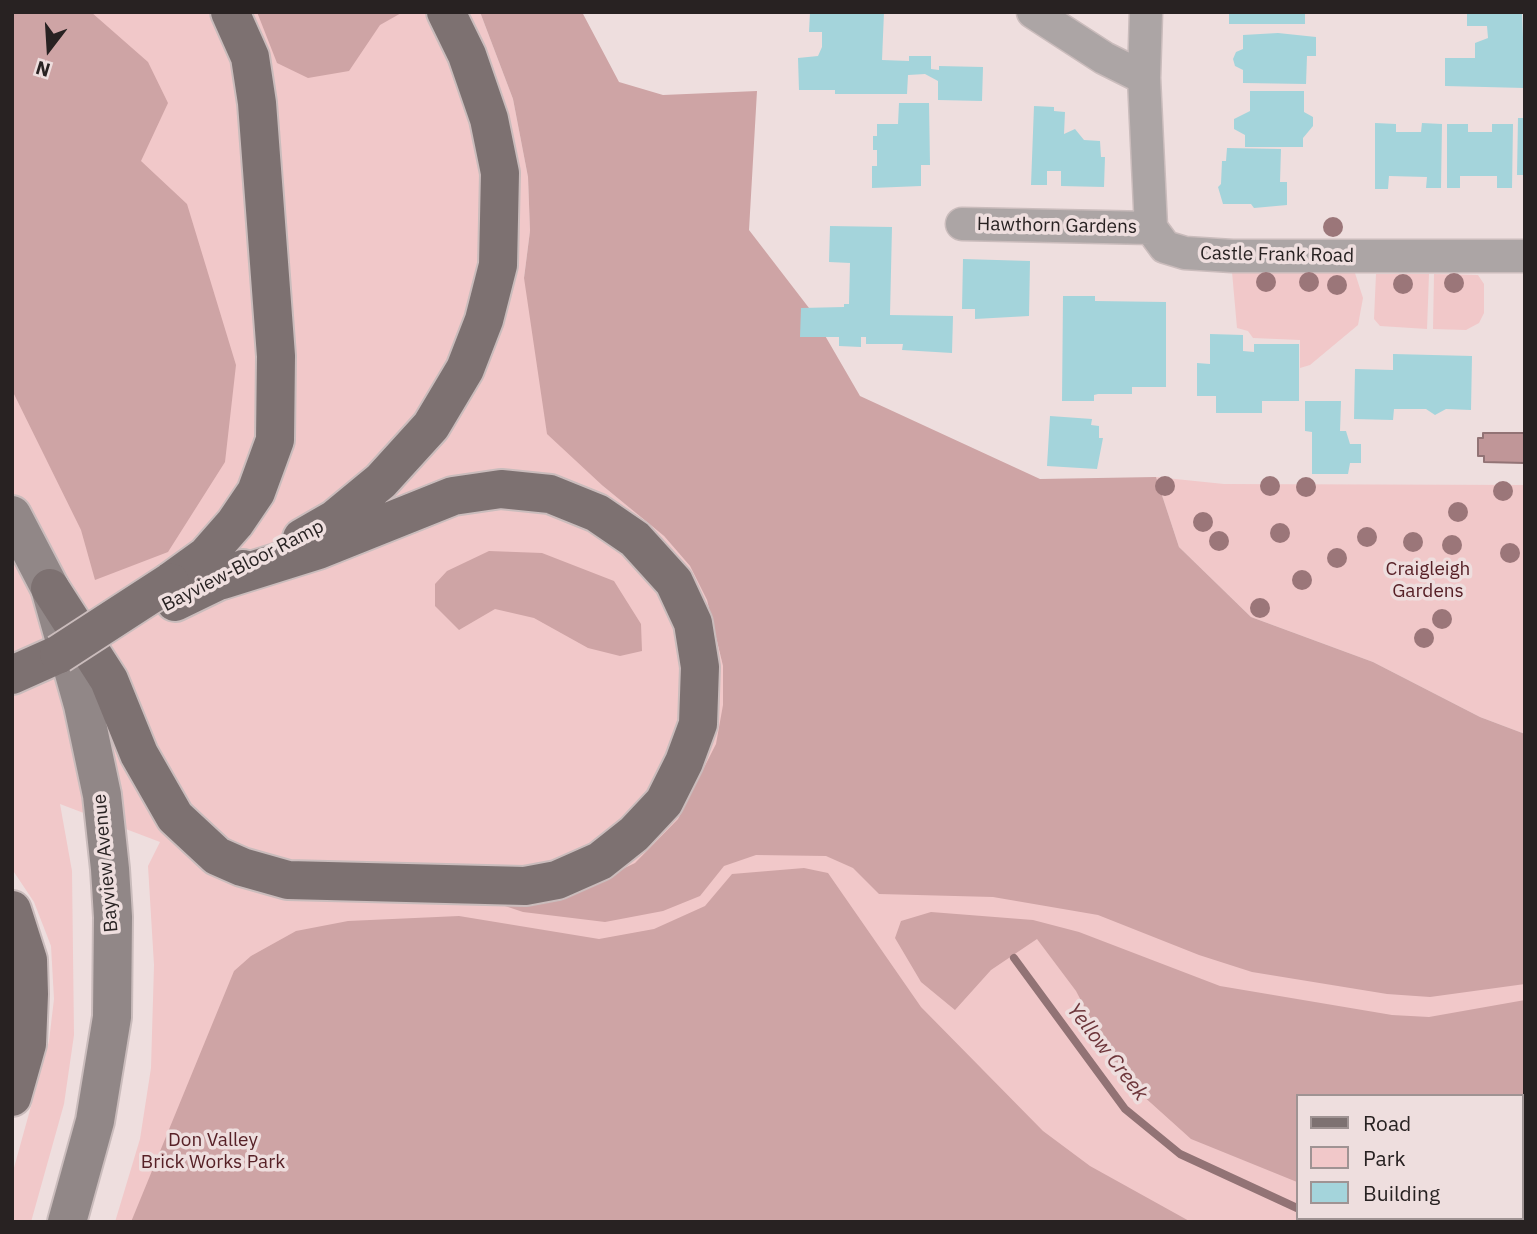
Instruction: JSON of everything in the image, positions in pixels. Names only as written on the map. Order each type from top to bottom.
[{"type":"main road","points":[[12,675],[59,654],[173,592],[235,523],[256,492],[275,440],[275,356],[257,103],[250,57],[230,12]]},
{"type":"main road","name":"Bayview-Bloor Ramp","points":[[173,592],[222,580],[335,519],[381,481],[430,426],[448,400],[484,320],[498,264],[500,173],[489,118],[467,55],[446,12]]},
{"type":"main road","points":[[50,588],[109,680],[139,754],[174,817],[217,856],[242,867],[288,880],[525,886],[557,880],[600,861],[642,826],[664,802],[684,762],[698,724],[700,667],[692,623],[674,582],[635,540],[597,513],[550,494],[501,489],[453,496],[309,553],[222,580]]},
{"type":"main road","name":"Bayview Avenue","points":[[12,516],[50,588],[83,705],[102,795],[113,917],[111,1017],[105,1068],[95,1121],[67,1222]]},
{"type":"main road","points":[[12,910],[28,960],[29,994],[27,1044],[12,1097]]},
{"type":"street","points":[[1033,12],[1104,58],[1144,78]]},
{"type":"street","points":[[1146,12],[1144,78],[1151,229]]},
{"type":"street","name":"Hawthorn Gardens","points":[[962,224],[1151,229]]},
{"type":"street","name":"Castle Frank Road","points":[[1151,229],[1165,247],[1197,254],[1525,256]]},
{"type":"green space","name":"Don Valley Brick Works Park","points":[[12,12],[480,12],[513,99],[528,177],[530,231],[524,278],[603,486],[664,536],[690,566],[707,600],[723,666],[1525,885],[1525,1222],[115,1222],[140,1139],[151,1068],[154,965],[148,866],[160,842],[60,804],[72,871],[74,1035],[64,1104],[31,1222],[12,1222],[12,1175],[49,1041],[54,999],[51,946],[34,902],[12,869]]},
{"type":"green space","points":[[12,12],[91,12],[148,62],[168,103],[141,161],[187,204],[236,365],[225,462],[168,552],[95,580],[81,530],[12,390]]},
{"type":"green space","points":[[257,12],[403,12],[380,25],[349,71],[308,78],[277,63]]},
{"type":"green space","points":[[480,12],[582,12],[619,82],[663,95],[757,91],[749,230],[809,308],[860,396],[1040,479],[1156,477],[1179,547],[1251,617],[1373,662],[1480,717],[1525,734],[1525,984],[1430,997],[1387,994],[1252,972],[1199,955],[1098,915],[993,897],[879,894],[853,868],[826,856],[756,855],[724,866],[700,896],[663,911],[605,922],[523,912],[496,903],[585,887],[635,863],[678,819],[716,744],[723,705],[723,666],[707,600],[690,566],[664,536],[603,486],[547,434],[524,278],[530,231],[528,177],[513,99]]},
{"type":"green space","points":[[1232,272],[1355,273],[1363,298],[1358,325],[1310,365],[1300,368],[1300,340],[1253,338],[1248,331],[1237,328]]},
{"type":"green space","points":[[1376,274],[1429,274],[1427,329],[1380,326],[1374,319]]},
{"type":"green space","points":[[1434,274],[1478,275],[1484,284],[1484,313],[1479,323],[1466,330],[1433,329]]},
{"type":"green space","name":"Craigleigh Gardens","points":[[1156,477],[1224,484],[1525,485],[1525,734],[1480,717],[1373,662],[1251,617],[1179,547]]},
{"type":"green space","points":[[489,551],[542,553],[614,581],[641,624],[642,651],[620,656],[588,648],[534,618],[495,609],[459,630],[435,606],[435,584],[447,571]]},
{"type":"green space","name":"Don Valley Brick Works Park","points":[[804,868],[828,873],[921,1007],[1043,1131],[1090,1166],[1191,1222],[131,1222],[234,971],[251,956],[296,931],[348,921],[459,916],[599,939],[654,929],[705,906],[732,874]]},
{"type":"green space","points":[[931,912],[1033,920],[1079,932],[1220,986],[1392,1015],[1429,1017],[1525,1000],[1525,1222],[1382,1220],[1523,1220],[1523,1094],[1296,1094],[1296,1182],[1191,1139],[1121,1076],[1076,991],[1037,939],[991,970],[955,1010],[921,982],[895,938],[901,921]]},
{"type":"shaded area","points":[[1483,433],[1525,433],[1525,463],[1484,462],[1484,456],[1478,456],[1478,438],[1483,438]]},
{"type":"building","points":[[810,12],[884,12],[882,60],[909,61],[909,56],[931,56],[931,69],[939,70],[939,66],[983,67],[982,101],[938,100],[938,81],[925,74],[908,75],[907,94],[835,94],[835,90],[799,90],[798,58],[818,56],[822,47],[822,32],[809,32]]},
{"type":"building","points":[[1229,12],[1305,12],[1305,24],[1229,24]]},
{"type":"building","points":[[1467,12],[1522,12],[1525,88],[1445,86],[1445,58],[1475,58],[1475,43],[1488,38],[1487,26],[1467,26]]},
{"type":"building","points":[[1278,33],[1316,37],[1316,56],[1307,56],[1306,84],[1243,83],[1243,70],[1235,66],[1233,59],[1236,52],[1243,49],[1243,35]]},
{"type":"building","points":[[1250,91],[1304,91],[1304,112],[1313,117],[1313,126],[1303,138],[1303,147],[1245,147],[1245,135],[1234,129],[1234,119],[1250,111]]},
{"type":"building","points":[[899,103],[929,103],[930,165],[921,165],[921,186],[872,188],[872,166],[877,166],[877,150],[873,150],[873,136],[877,136],[877,124],[898,124]]},
{"type":"building","points":[[1034,106],[1054,107],[1054,111],[1065,112],[1064,134],[1075,129],[1084,140],[1100,141],[1101,157],[1105,157],[1104,187],[1061,186],[1061,171],[1047,171],[1047,185],[1031,185]]},
{"type":"building","points":[[1518,118],[1525,118],[1525,175],[1517,175]]},
{"type":"building","points":[[1375,123],[1396,124],[1396,132],[1421,132],[1422,123],[1442,124],[1441,188],[1426,188],[1427,177],[1389,176],[1388,189],[1375,189]]},
{"type":"building","points":[[1447,124],[1468,124],[1468,132],[1492,132],[1492,124],[1513,124],[1512,188],[1497,188],[1497,176],[1460,176],[1460,188],[1447,188]]},
{"type":"building","points":[[1227,148],[1281,149],[1280,182],[1287,182],[1287,205],[1254,208],[1251,204],[1223,204],[1218,187],[1221,184],[1222,161],[1226,161]]},
{"type":"building","points":[[830,226],[892,227],[890,315],[953,316],[952,353],[902,350],[903,344],[866,344],[866,337],[861,337],[861,347],[839,346],[839,337],[800,337],[801,308],[844,307],[844,304],[849,304],[850,263],[829,262]]},
{"type":"building","points":[[963,259],[1030,261],[1029,316],[975,319],[975,309],[962,309]]},
{"type":"building","points":[[1063,296],[1095,296],[1095,301],[1166,302],[1166,387],[1132,387],[1132,394],[1098,394],[1094,395],[1094,401],[1062,401]]},
{"type":"building","points":[[1210,334],[1243,335],[1243,351],[1254,352],[1254,344],[1299,344],[1299,401],[1262,401],[1262,413],[1216,413],[1216,396],[1197,396],[1197,363],[1210,364]]},
{"type":"building","points":[[1393,354],[1472,356],[1471,410],[1446,409],[1435,415],[1426,409],[1394,409],[1393,420],[1354,419],[1355,369],[1393,370]]},
{"type":"building","points":[[1305,401],[1341,401],[1340,431],[1346,431],[1350,444],[1361,444],[1361,463],[1350,463],[1348,474],[1312,474],[1312,432],[1305,431]]},
{"type":"building","points":[[1050,416],[1092,419],[1091,425],[1099,426],[1099,438],[1103,438],[1097,469],[1047,466]]},
{"type":"waterway","name":"Yellow Creek","points":[[1014,958],[1125,1109],[1180,1154],[1296,1208]]},
{"type":"waterway","name":"Yellow Creek","points":[[1324,1220],[1327,1222]]}]
